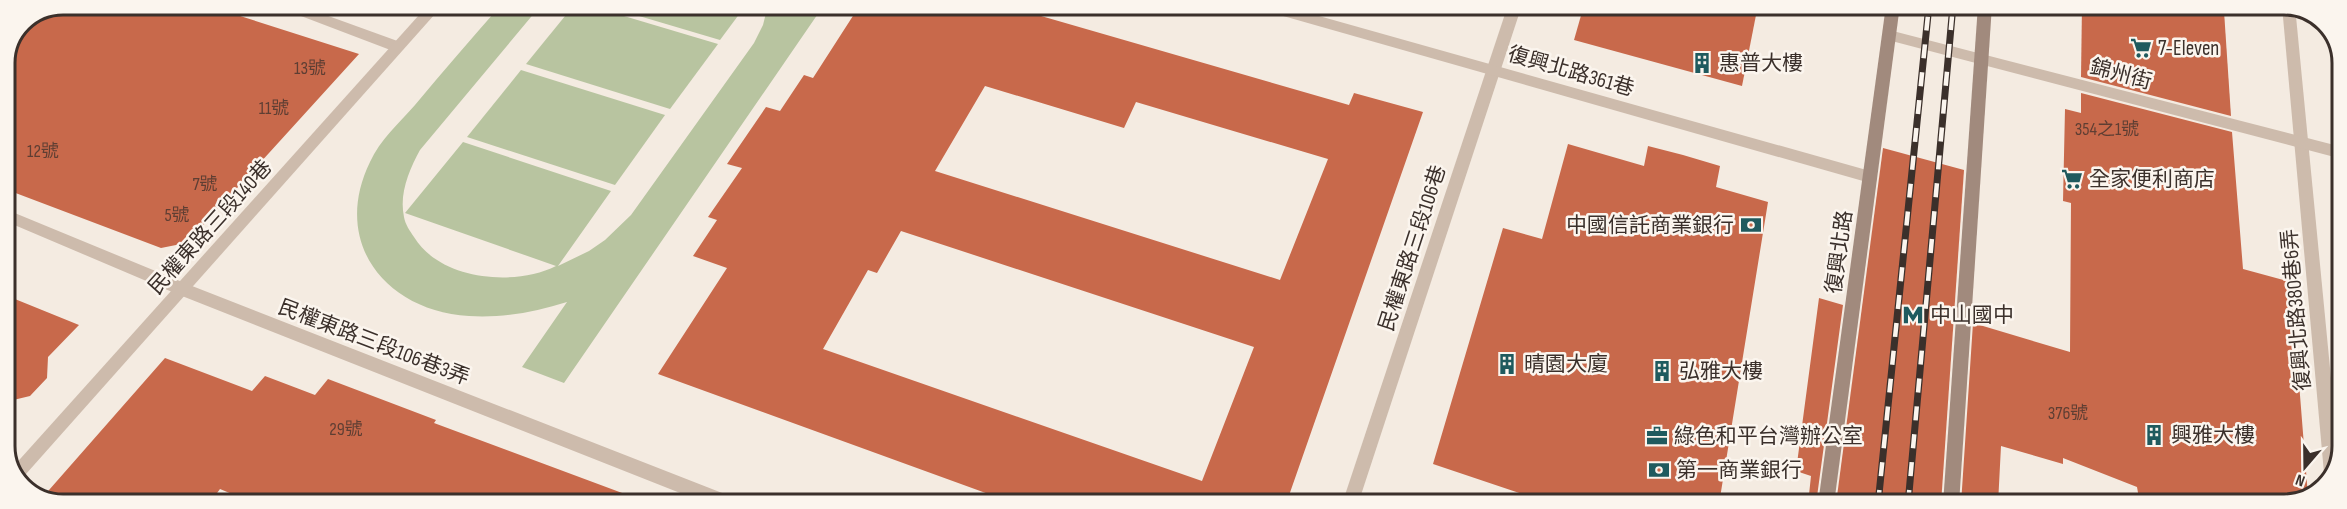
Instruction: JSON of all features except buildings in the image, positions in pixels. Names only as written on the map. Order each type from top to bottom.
[{"type":"main road","name":"復興北路","points":[[1827,494],[1892,15]]},
{"type":"main road","points":[[1952,494],[1984,15]]},
{"type":"street","points":[[312,15],[398,47]]},
{"type":"street","name":"民權東路三段140巷","points":[[21,469],[427,15]]},
{"type":"street","name":"復興北路361巷","points":[[1297,15],[1870,177]]},
{"type":"street","name":"民權東路三段106巷","points":[[1353,494],[1511,15]]},
{"type":"street","name":"復興北路380巷6弄","points":[[2289,16],[2332,413]]},
{"type":"street","name":"錦州街","points":[[1889,35],[2332,150]]},
{"type":"street","name":"民權東路三段106巷3弄","points":[[15,219],[182,289],[704,494]]},
{"type":"green space","points":[[492,15],[533,15],[420,150],[409,174],[403,200],[404,217],[414,237],[441,263],[479,276],[520,276],[539,273],[556,266],[405,213],[463,142],[611,191],[558,266],[589,251],[605,240],[631,215],[754,43],[766,15],[817,15],[564,383],[522,367],[567,302],[519,314],[495,316],[469,316],[439,311],[413,301],[390,286],[373,267],[362,245],[357,219],[360,191],[370,162],[390,132]]},
{"type":"green space","points":[[566,15],[621,15],[718,44],[670,109],[526,64]]},
{"type":"green space","points":[[636,15],[739,15],[720,40]]},
{"type":"green space","points":[[521,70],[665,115],[615,185],[467,137]]},
{"type":"railway","points":[[1879,494],[1928,15]]},
{"type":"railway","points":[[1909,494],[1952,15]]},
{"type":"place","name":"7-Eleven","points":[[2141,48]]},
{"type":"place","name":"惠普大樓","points":[[1702,63]]},
{"type":"place","name":"全家便利商店","points":[[2072,179]]},
{"type":"place","name":"中國信託商業銀行","points":[[1751,225]]},
{"type":"place","name":"中山國中","points":[[1913,315]]},
{"type":"place","name":"晴園大廈","points":[[1507,364]]},
{"type":"place","name":"弘雅大樓","points":[[1662,371]]},
{"type":"place","name":"興雅大樓","points":[[2154,435]]},
{"type":"place","name":"綠色和平台灣辦公室","points":[[1657,436]]},
{"type":"place","name":"第一商業銀行","points":[[1659,470]]}]
